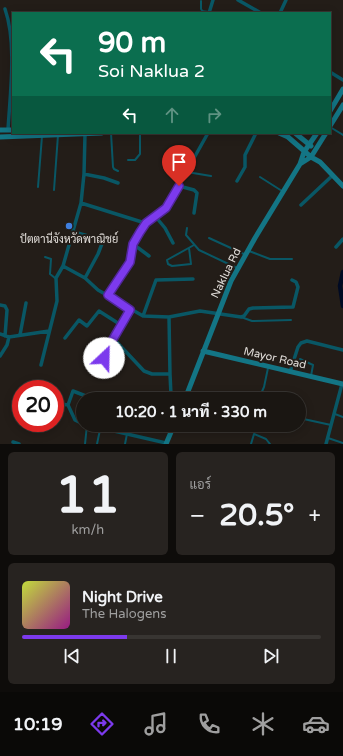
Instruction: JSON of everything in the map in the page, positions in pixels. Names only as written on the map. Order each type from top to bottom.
[{"type":"main road","points":[[331,109],[343,89]]},
{"type":"main road","points":[[331,125],[343,105]]},
{"type":"main road","points":[[0,130],[11,130]]},
{"type":"main road","points":[[0,138],[84,134]]},
{"type":"main road","points":[[281,134],[288,137],[304,152],[320,162],[343,186]]},
{"type":"main road","points":[[296,134],[315,150]]},
{"type":"main road","name":"Naklua Rd","points":[[188,392],[217,313],[238,269],[300,164],[304,152],[316,134]]},
{"type":"main road","points":[[311,157],[325,134]]},
{"type":"main road","name":"Naklua Rd","points":[[300,164],[311,157]]},
{"type":"main road","name":"Mayor Road","points":[[203,351],[311,377],[343,383]]},
{"type":"main road","points":[[166,444],[171,432]]},
{"type":"street","points":[[210,12],[212,0]]},
{"type":"street","points":[[238,0],[259,12]]},
{"type":"street","points":[[280,12],[286,0]]},
{"type":"street","points":[[5,9],[9,20],[12,65],[11,130]]},
{"type":"street","points":[[331,73],[343,80]]},
{"type":"street","points":[[41,365],[57,301],[56,278],[63,266],[74,232],[81,203],[84,174],[84,134]]},
{"type":"street","points":[[108,295],[130,262],[133,244],[146,223],[166,208],[207,134]]},
{"type":"street","points":[[238,181],[245,167],[245,155],[256,134]]},
{"type":"street","points":[[84,174],[104,178],[118,183]]},
{"type":"street","points":[[301,205],[333,176]]},
{"type":"street","points":[[179,186],[194,190],[197,193],[194,213]]},
{"type":"street","points":[[81,203],[146,223]]},
{"type":"street","points":[[155,216],[165,228],[173,243]]},
{"type":"street","points":[[74,232],[102,240],[98,254],[85,278]]},
{"type":"street","points":[[336,247],[343,239]]},
{"type":"street","points":[[133,244],[149,256]]},
{"type":"street","points":[[63,266],[85,278],[98,290],[130,310],[143,316],[169,317],[200,311],[244,316],[249,309],[253,308],[293,307],[298,287],[296,282],[292,280]]},
{"type":"street","points":[[143,316],[156,280],[193,279]]},
{"type":"street","points":[[20,335],[26,303]]},
{"type":"street","points":[[0,305],[5,306],[7,310],[7,345],[0,356]]},
{"type":"street","points":[[130,310],[113,338],[144,371],[152,374],[170,374]]},
{"type":"street","points":[[65,338],[79,320],[87,326],[99,311],[121,325]]},
{"type":"street","points":[[169,317],[171,392]]},
{"type":"street","points":[[0,334],[7,336],[49,331]]},
{"type":"street","points":[[290,372],[298,346],[301,343],[307,341],[343,350]]},
{"type":"street","points":[[326,444],[343,383]]},
{"type":"street","points":[[76,392],[73,391],[68,405],[76,420]]},
{"type":"street","points":[[64,404],[68,405]]},
{"type":"street","points":[[119,432],[166,444]]},
{"type":"street","points":[[13,442],[19,444]]},
{"type":"lane","points":[[201,1],[201,9],[203,12]]},
{"type":"lane","points":[[331,128],[343,135]]},
{"type":"lane","points":[[111,134],[113,167],[118,171]]},
{"type":"lane","points":[[128,160],[135,160],[140,154],[140,134]]},
{"type":"lane","points":[[54,190],[58,135]]},
{"type":"lane","points":[[38,187],[42,136]]},
{"type":"lane","points":[[187,172],[211,176]]},
{"type":"lane","points":[[260,177],[283,191]]},
{"type":"lane","points":[[186,228],[186,235],[199,250],[238,269]]},
{"type":"lane","points":[[209,238],[247,253],[270,259],[292,259]]},
{"type":"lane","points":[[189,248],[191,264],[172,266],[168,264],[167,260],[194,245]]},
{"type":"lane","points":[[44,257],[51,259],[50,274],[56,278]]},
{"type":"lane","points":[[240,316],[244,320],[252,321],[291,320]]},
{"type":"lane","points":[[113,338],[104,355],[104,358],[105,361],[114,369]]},
{"type":"lane","points":[[300,360],[313,365],[311,377]]},
{"type":"lane","points":[[262,392],[268,367]]},
{"type":"lane","points":[[334,414],[343,417]]},
{"type":"lane","points":[[306,420],[331,425]]},
{"type":"lane","points":[[85,444],[87,432]]},
{"type":"lane","points":[[97,444],[99,432]]},
{"type":"lane","points":[[125,444],[127,434]]},
{"type":"lane","points":[[251,444],[254,434],[266,439],[270,444]]},
{"type":"lane","points":[[328,438],[343,443]]},
{"type":"waterway","points":[[343,272],[340,286],[343,306]]},
{"type":"place","name":"ปัตตานีจังหวัดพาณิชย์","points":[[69,226]]},
{"type":"route","points":[[104,358],[104,355],[113,338],[130,310],[108,295],[130,262],[134,241],[146,223],[166,208],[179,186]]}]
